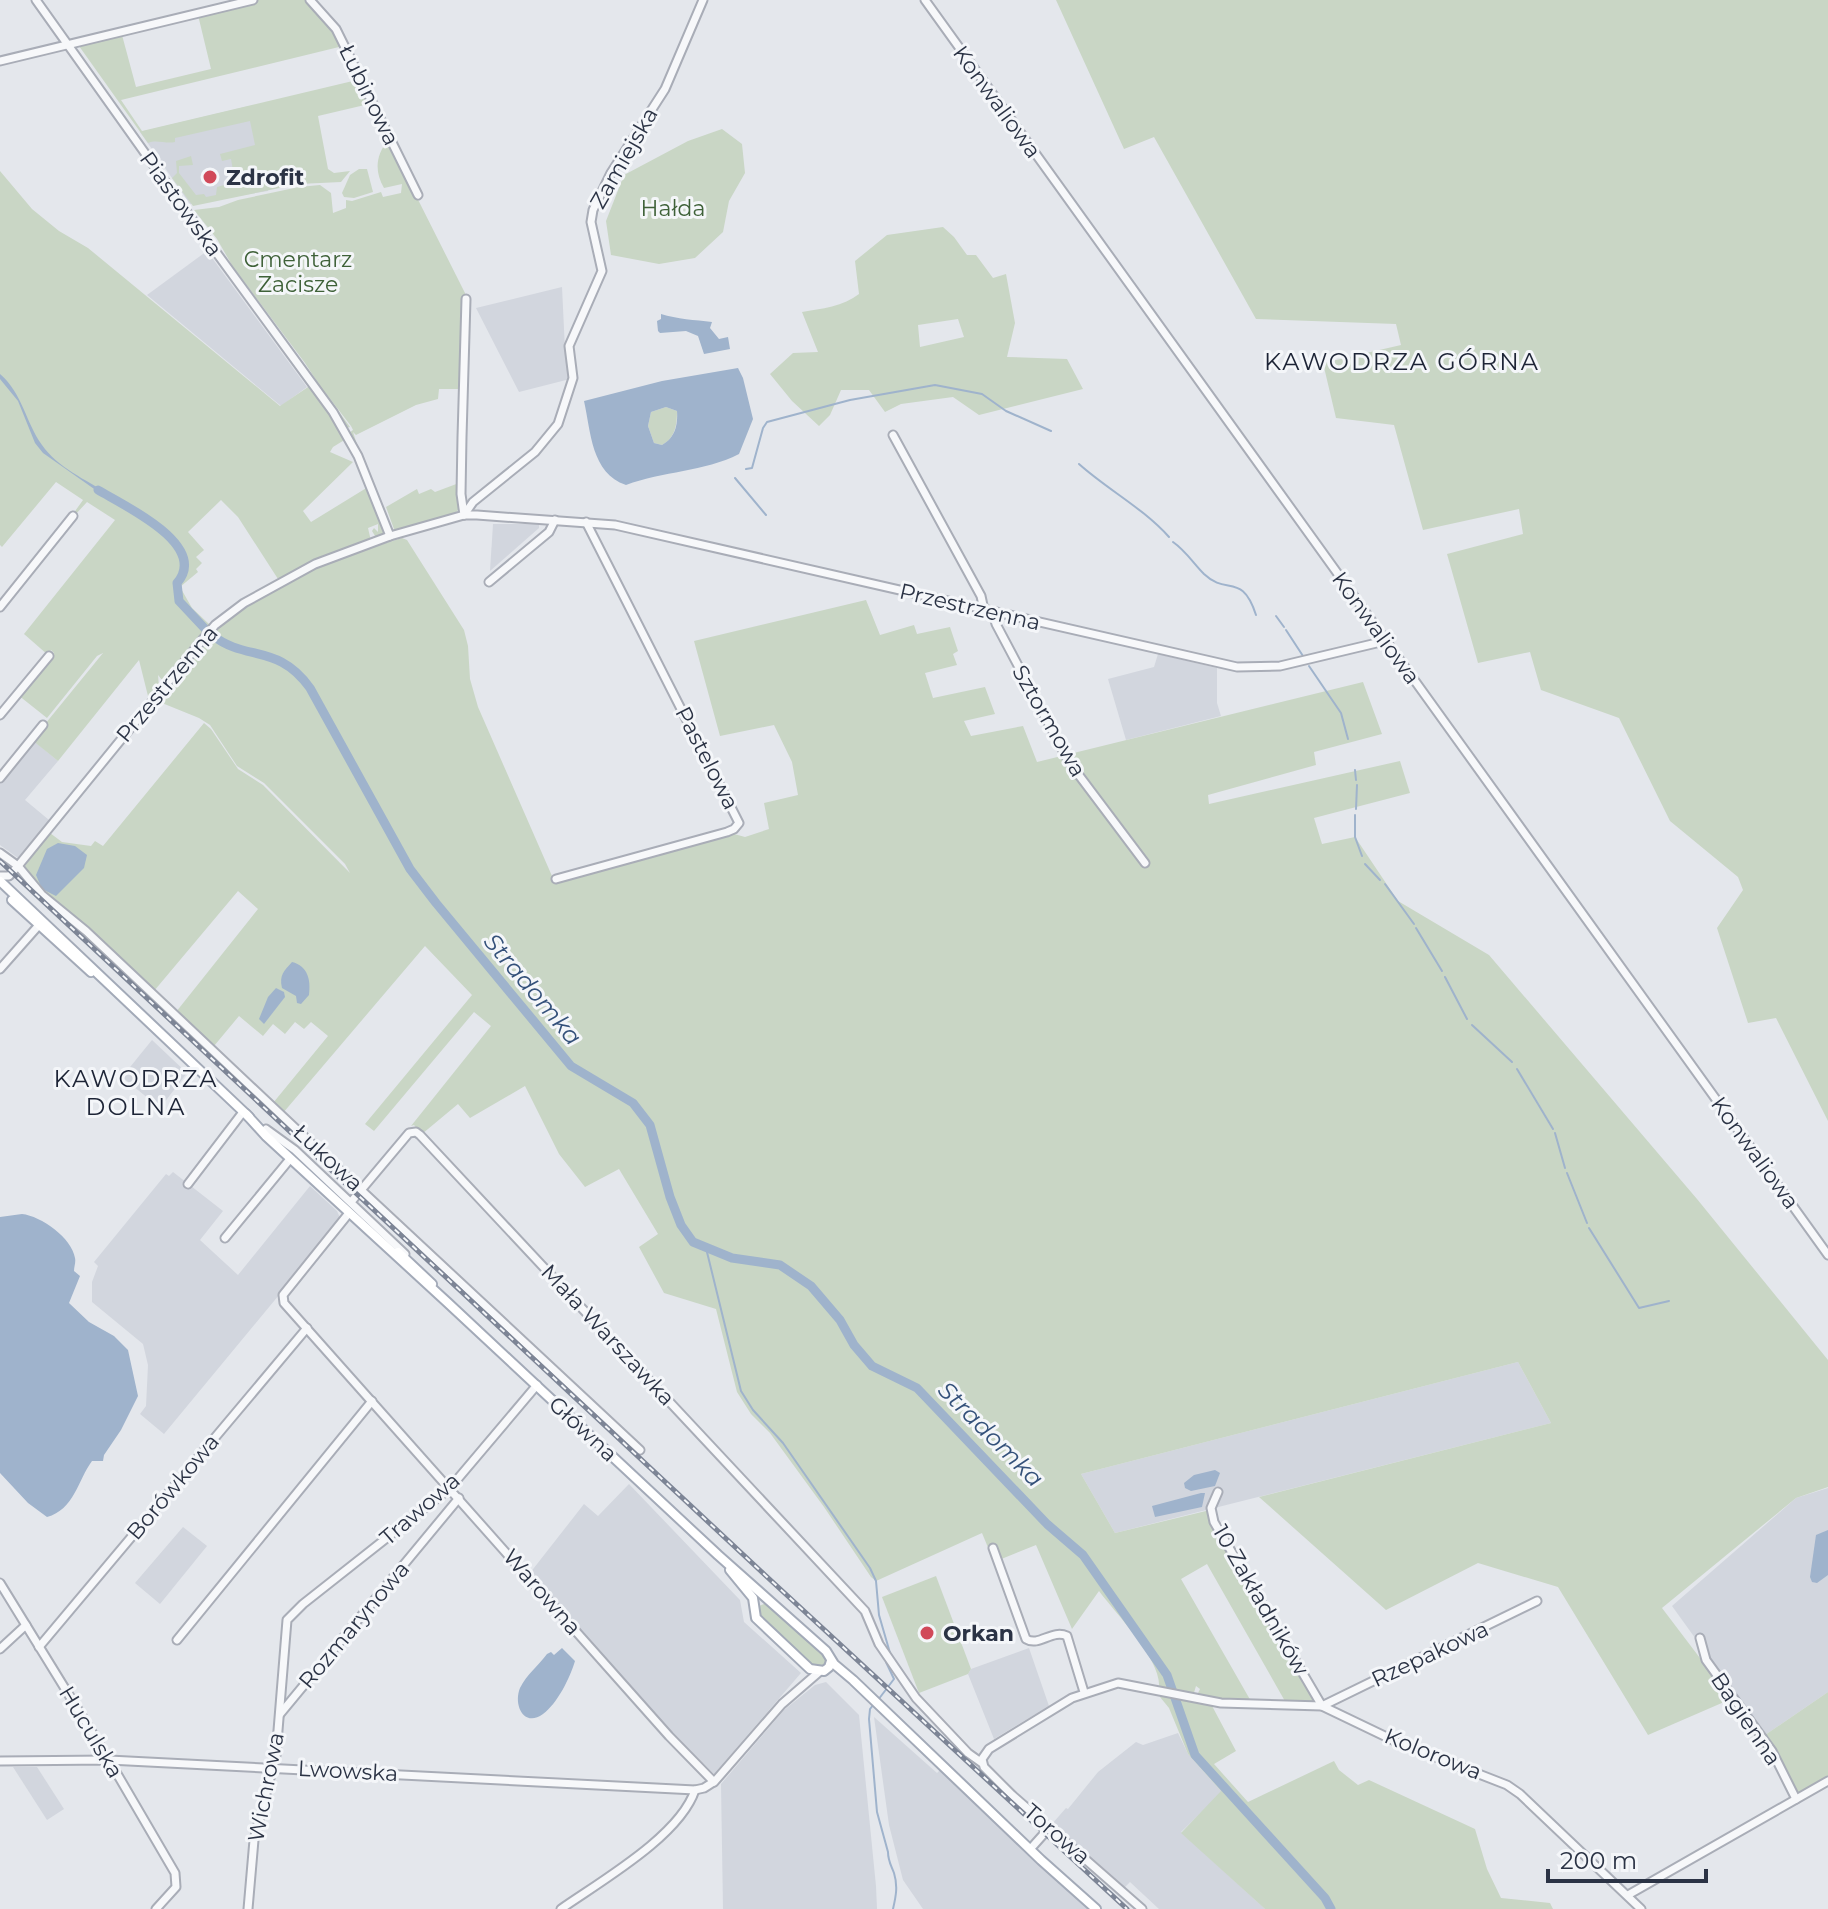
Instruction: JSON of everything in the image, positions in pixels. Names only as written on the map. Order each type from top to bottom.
[{"type":"main road","name":"Główna","points":[[3,878],[14,894],[290,1159],[826,1651],[825,1667],[807,1666],[756,1618],[755,1605],[747,1588],[718,1555]]},
{"type":"main road","name":"Główna","points":[[0,888],[99,977]]},
{"type":"main road","name":"Główna","points":[[244,1113],[266,1129],[423,1273],[448,1303]]},
{"type":"main road","points":[[755,1605],[771,1602]]},
{"type":"main road","points":[[825,1667],[866,1693],[1041,1860],[1097,1909]]},
{"type":"main road","points":[[960,1781],[1097,1909]]},
{"type":"street","name":"Piastowska","points":[[36,0],[333,412],[358,456],[390,536]]},
{"type":"street","points":[[0,61],[253,0]]},
{"type":"street","name":"Łubinowa","points":[[310,0],[336,29],[418,195]]},
{"type":"street","name":"Zamiejska","points":[[464,515],[473,502],[549,439],[558,424],[573,378],[569,346],[602,271],[591,222],[593,210],[611,173],[665,89],[703,0]]},
{"type":"street","name":"Konwaliowa","points":[[925,0],[1828,1255]]},
{"type":"street","points":[[464,515],[461,494],[466,299]]},
{"type":"street","name":"Sztormowa","points":[[893,435],[976,585],[1059,746],[1145,863]]},
{"type":"street","name":"Przestrzenna","points":[[3,878],[18,866],[215,625],[288,577],[315,564],[390,536],[464,515],[615,525],[1237,667],[1280,666],[1385,641]]},
{"type":"street","points":[[0,607],[73,516]]},
{"type":"street","points":[[489,582],[549,532],[555,520]]},
{"type":"street","name":"Pastelowa","points":[[556,879],[734,829],[739,823],[586,522]]},
{"type":"street","points":[[0,715],[49,656]]},
{"type":"street","points":[[0,778],[43,725]]},
{"type":"street","name":"Łukowa","points":[[0,853],[18,866],[42,895],[86,931],[362,1189],[425,1252],[640,1450]]},
{"type":"street","points":[[0,969],[39,925]]},
{"type":"street","points":[[188,1184],[244,1113]]},
{"type":"street","name":"Główna","points":[[266,1129],[295,1150],[423,1273]]},
{"type":"street","name":"Mała Warszawka","points":[[351,1202],[409,1133],[420,1135],[865,1611]]},
{"type":"street","points":[[225,1238],[290,1159]]},
{"type":"street","name":"Warowna","points":[[349,1213],[283,1295],[284,1303],[658,1724],[714,1782]]},
{"type":"street","name":"Borówkowa","points":[[39,1647],[307,1328]]},
{"type":"street","name":"Trawowa","points":[[289,1619],[450,1488],[537,1385]]},
{"type":"street","points":[[177,1640],[372,1401]]},
{"type":"street","name":"10 Zakładników","points":[[1218,1492],[1211,1508],[1214,1522],[1322,1706]]},
{"type":"street","name":"Rozmarynowa","points":[[279,1716],[459,1498]]},
{"type":"street","points":[[993,1548],[1026,1639],[1035,1642],[1057,1633],[1067,1636],[1084,1692]]},
{"type":"street","name":"Huculska","points":[[0,1583],[165,1854],[177,1883],[156,1909]]},
{"type":"street","name":"Rzepakowa","points":[[1322,1706],[1537,1601]]},
{"type":"street","name":"Torowa","points":[[865,1611],[874,1635],[916,1698],[1012,1795],[1142,1909]]},
{"type":"street","name":"Wichrowa","points":[[248,1909],[254,1840],[273,1767],[285,1628],[289,1619]]},
{"type":"street","points":[[0,1649],[26,1625]]},
{"type":"street","name":"Bagienna","points":[[1700,1638],[1706,1660],[1772,1751],[1796,1799]]},
{"type":"street","points":[[561,1909],[652,1845],[690,1804],[695,1790],[714,1782],[796,1691],[806,1677],[807,1666]]},
{"type":"street","points":[[796,1691],[825,1667]]},
{"type":"street","name":"Kolorowa","points":[[982,1763],[984,1754],[1084,1692],[1118,1683],[1244,1705],[1322,1706],[1397,1742],[1507,1785],[1641,1909]]},
{"type":"street","name":"Lwowska","points":[[0,1761],[109,1760],[695,1790]]},
{"type":"street","points":[[1628,1895],[1828,1781]]},
{"type":"street","points":[[1033,1846],[1050,1827]]},
{"type":"shaded area","points":[[249,106],[268,191],[190,204],[140,132]]},
{"type":"shaded area","points":[[207,251],[307,387],[281,406],[147,295]]},
{"type":"shaded area","points":[[562,287],[565,350],[570,379],[519,392],[476,308]]},
{"type":"shaded area","points":[[493,524],[539,524],[539,528],[490,571]]},
{"type":"shaded area","points":[[1158,654],[1217,668],[1217,703],[1221,716],[1126,740],[1108,679],[1154,667]]},
{"type":"shaded area","points":[[35,742],[58,761],[25,800],[49,820],[18,858],[0,845],[0,784]]},
{"type":"shaded area","points":[[152,1040],[187,1073],[160,1108],[122,1077]]},
{"type":"shaded area","points":[[173,1172],[223,1211],[200,1240],[238,1275],[310,1186],[337,1211],[341,1220],[164,1434],[140,1414],[146,1406],[148,1365],[143,1344],[92,1302],[92,1282],[98,1266],[94,1262],[166,1174],[169,1176]]},
{"type":"shaded area","points":[[1518,1362],[1551,1423],[1115,1533],[1081,1474]]},
{"type":"shaded area","points":[[629,1484],[740,1600],[744,1622],[801,1673],[714,1774],[680,1741],[530,1573],[584,1504],[598,1516]]},
{"type":"shaded area","points":[[1828,1488],[1828,1692],[1765,1735],[1672,1606],[1796,1498]]},
{"type":"shaded area","points":[[183,1527],[207,1546],[160,1604],[135,1583]]},
{"type":"shaded area","points":[[1029,1648],[1049,1706],[994,1739],[968,1674],[971,1669]]},
{"type":"shaded area","points":[[826,1682],[859,1715],[877,1909],[723,1909],[721,1784],[784,1710],[815,1685]]},
{"type":"shaded area","points":[[874,1717],[937,1773],[944,1766],[1098,1909],[923,1909],[903,1880],[889,1825]]},
{"type":"shaded area","points":[[1178,1733],[1188,1754],[1222,1792],[1181,1832],[1265,1909],[1159,1909],[1130,1882],[1124,1888],[1052,1824],[1098,1772],[1136,1742],[1143,1745]]},
{"type":"shaded area","points":[[13,1767],[37,1767],[64,1809],[47,1820]]},
{"type":"green space","points":[[258,0],[307,0],[331,24],[355,74],[339,47],[121,100],[142,131],[357,80],[374,113],[369,104],[318,116],[328,169],[334,173],[350,171],[341,182],[299,184],[193,206],[172,178],[177,173],[176,161],[191,156],[193,165],[179,166],[179,173],[196,195],[216,195],[217,187],[235,182],[231,159],[222,161],[220,154],[255,145],[250,121],[175,138],[175,142],[148,143],[79,46],[122,35],[136,87],[211,69],[198,15]]},
{"type":"green space","points":[[1056,0],[1828,0],[1828,1121],[1776,1018],[1748,1023],[1717,928],[1743,890],[1738,877],[1670,821],[1619,718],[1541,690],[1530,652],[1478,663],[1447,554],[1523,534],[1519,509],[1423,530],[1394,425],[1336,418],[1323,363],[1401,345],[1396,324],[1256,319],[1154,137],[1124,149]]},
{"type":"green space","name":"Hałda","points":[[722,129],[742,144],[745,173],[729,201],[723,232],[695,258],[659,264],[611,255],[606,221],[624,175],[688,141]]},
{"type":"green space","name":"Cmentarz Zacisze","points":[[388,140],[465,293],[462,389],[439,389],[438,399],[416,405],[356,435],[353,432],[360,454],[349,433],[353,430],[351,426],[324,391],[350,427],[347,428],[305,363],[194,210],[320,185],[331,193],[333,213],[346,208],[346,200],[381,192],[383,197],[401,193],[402,184],[384,188],[379,175],[379,157]]},
{"type":"green space","points":[[359,169],[367,169],[373,192],[354,198],[344,197],[342,193],[350,175]]},
{"type":"green space","points":[[0,171],[32,209],[59,231],[88,248],[280,406],[311,385],[346,439],[330,452],[353,462],[303,511],[311,522],[368,487],[385,531],[383,537],[377,539],[372,531],[374,528],[378,532],[378,524],[368,528],[371,541],[315,561],[278,579],[238,517],[221,500],[188,532],[204,550],[196,557],[202,563],[196,569],[198,572],[180,587],[192,608],[210,625],[166,680],[158,675],[159,687],[149,700],[139,660],[58,761],[32,740],[103,653],[97,656],[47,718],[18,695],[54,653],[51,650],[48,655],[24,634],[115,520],[87,502],[73,514],[83,500],[56,482],[2,547],[0,545]]},
{"type":"green space","points":[[943,227],[967,255],[976,255],[993,278],[1006,274],[1015,323],[1007,357],[1067,359],[1083,389],[979,415],[953,397],[901,404],[885,412],[869,390],[841,390],[830,415],[819,426],[792,401],[770,374],[793,353],[818,352],[802,312],[839,304],[859,294],[855,261],[887,235]],"holes":[[[958,319],[964,337],[920,347],[918,325]]]},
{"type":"green space","points":[[666,407],[677,411],[676,421],[672,435],[662,445],[654,443],[648,426],[651,412]]},
{"type":"green space","points":[[459,483],[458,510],[453,516],[398,532],[394,529],[386,507],[417,489],[419,494],[431,489],[435,492]]},
{"type":"green space","points":[[402,538],[407,540],[464,630],[470,679],[478,707],[552,876],[556,879],[727,832],[745,837],[769,829],[764,803],[798,795],[792,762],[774,725],[720,736],[694,641],[866,600],[880,635],[914,625],[917,634],[950,627],[958,651],[953,654],[957,665],[925,673],[933,698],[985,687],[995,714],[964,721],[971,736],[1023,726],[1037,762],[1363,682],[1382,734],[1314,752],[1316,765],[1208,795],[1209,804],[1400,761],[1410,793],[1314,818],[1322,844],[1355,837],[1398,901],[1489,955],[1697,1199],[1828,1360],[1828,1487],[1796,1498],[1662,1608],[1731,1699],[1648,1735],[1558,1587],[1478,1563],[1386,1610],[1259,1497],[1551,1423],[1518,1362],[1081,1474],[1115,1533],[1210,1510],[1316,1700],[1315,1703],[1286,1703],[1207,1564],[1181,1579],[1252,1703],[1196,1697],[1200,1689],[1196,1686],[1193,1696],[1159,1688],[1158,1677],[1146,1651],[1099,1591],[1072,1629],[1036,1545],[994,1562],[982,1533],[876,1581],[871,1577],[824,1507],[737,1392],[716,1309],[664,1293],[639,1247],[658,1234],[619,1169],[585,1187],[559,1154],[525,1086],[470,1118],[458,1104],[422,1134],[414,1125],[411,1126],[491,1026],[474,1012],[374,1131],[365,1124],[472,995],[425,946],[283,1113],[273,1103],[328,1036],[311,1022],[304,1029],[295,1022],[285,1034],[273,1024],[263,1036],[239,1016],[214,1046],[176,1012],[258,909],[238,891],[154,991],[71,914],[44,895],[22,870],[50,833],[62,842],[91,846],[95,841],[103,846],[204,723],[238,769],[263,785],[350,873],[345,864],[264,783],[237,766],[210,725],[162,703],[159,698],[206,639],[223,622],[263,593],[308,571]]},
{"type":"green space","name":"Orkan","points":[[936,1576],[971,1669],[968,1674],[919,1693],[882,1597]]},
{"type":"green space","points":[[768,1604],[824,1652],[827,1663],[817,1667],[808,1662],[762,1620],[759,1606]]},
{"type":"green space","points":[[1828,1692],[1828,1776],[1798,1794],[1765,1735]]},
{"type":"green space","points":[[1160,1693],[1211,1704],[1236,1751],[1214,1764],[1248,1802],[1334,1761],[1339,1770],[1358,1785],[1369,1780],[1475,1829],[1487,1869],[1501,1898],[1550,1903],[1553,1909],[1265,1909],[1181,1833],[1221,1791],[1188,1754]]},
{"type":"water","points":[[661,314],[712,322],[710,328],[719,339],[728,337],[730,349],[704,354],[698,336],[686,331],[660,333],[657,321],[661,319]]},
{"type":"water","points":[[738,368],[753,419],[739,454],[712,464],[626,485],[614,479],[599,461],[584,401],[662,381]],"holes":[[[666,407],[677,411],[673,435],[662,445],[654,443],[648,426],[651,412]]]},
{"type":"water","points":[[0,374],[14,390],[36,436],[48,453],[109,494],[107,498],[43,453],[35,443],[18,401],[0,379]]},
{"type":"water","points":[[58,843],[75,846],[87,855],[84,868],[56,896],[42,889],[36,875],[47,849]]},
{"type":"water","points":[[292,962],[305,970],[309,979],[309,995],[301,1004],[281,984],[282,976]]},
{"type":"water","points":[[276,988],[284,992],[285,997],[264,1024],[259,1019],[268,997]]},
{"type":"water","points":[[22,1214],[46,1224],[62,1236],[73,1250],[74,1271],[80,1276],[69,1303],[128,1350],[138,1396],[103,1461],[92,1461],[69,1501],[47,1517],[28,1503],[0,1473],[0,1217]]},
{"type":"water","points":[[1215,1470],[1220,1473],[1215,1486],[1191,1491],[1185,1488],[1184,1483],[1194,1475]]},
{"type":"water","points":[[1205,1493],[1202,1507],[1155,1517],[1152,1506]]},
{"type":"water","points":[[1828,1530],[1828,1575],[1817,1583],[1812,1582],[1810,1577],[1816,1535]]},
{"type":"water","points":[[562,1648],[575,1661],[570,1675],[553,1704],[543,1714],[530,1718],[519,1707],[520,1688],[547,1654],[551,1652],[554,1655]]},
{"type":"waterway","points":[[746,469],[752,468],[767,422],[850,400],[935,385],[982,394],[1006,411],[1051,431]]},
{"type":"waterway","points":[[1079,464],[1169,537]]},
{"type":"waterway","points":[[735,478],[766,515]]},
{"type":"waterway","name":"Stradomka","points":[[98,490],[143,516],[173,541],[182,555],[184,569],[177,583],[179,601],[209,633]]},
{"type":"waterway","points":[[1173,542],[1212,580],[1245,594],[1256,615]]},
{"type":"waterway","points":[[1276,616],[1284,627]]},
{"type":"waterway","points":[[1286,630],[1303,656]]},
{"type":"waterway","name":"Stradomka","points":[[212,635],[237,648],[286,665],[310,688],[410,869],[436,903],[571,1066],[633,1103],[650,1125],[670,1197],[681,1225],[693,1242],[732,1258],[780,1265],[811,1286],[840,1320],[854,1345],[872,1366],[917,1388],[1047,1524],[1083,1555],[1167,1675],[1195,1755],[1325,1898],[1331,1909]]},
{"type":"waterway","points":[[1309,666],[1341,713],[1348,739]]},
{"type":"waterway","points":[[1355,770],[1356,780]]},
{"type":"waterway","points":[[1356,809],[1357,785]]},
{"type":"waterway","points":[[1355,815],[1355,837],[1362,856]]},
{"type":"waterway","points":[[1365,864],[1380,880]]},
{"type":"waterway","points":[[1385,884],[1414,924]]},
{"type":"waterway","points":[[1416,928],[1442,971]]},
{"type":"waterway","points":[[1445,977],[1467,1019]]},
{"type":"waterway","points":[[1472,1025],[1512,1062]]},
{"type":"waterway","points":[[1517,1069],[1553,1129]]},
{"type":"waterway","points":[[1555,1133],[1565,1168]]},
{"type":"waterway","points":[[1567,1173],[1587,1223]]},
{"type":"waterway","points":[[1589,1228],[1639,1308],[1669,1301]]},
{"type":"waterway","points":[[706,1248],[741,1391],[753,1410],[783,1443],[870,1568],[876,1581],[879,1615],[890,1653]]},
{"type":"waterway","points":[[878,1700],[894,1679],[886,1662]]},
{"type":"waterway","points":[[874,1704],[869,1719],[877,1812],[895,1878],[893,1909]]},
{"type":"railway","points":[[0,861],[1127,1909]]},
{"type":"place","name":"Zdrofit","points":[[210,177]]},
{"type":"place","name":"Orkan","points":[[927,1633]]},
{"type":"district","name":"KAWODRZA GÓRNA","points":[[1402,361]]},
{"type":"district","name":"KAWODRZA DOLNA","points":[[136,1092]]}]
